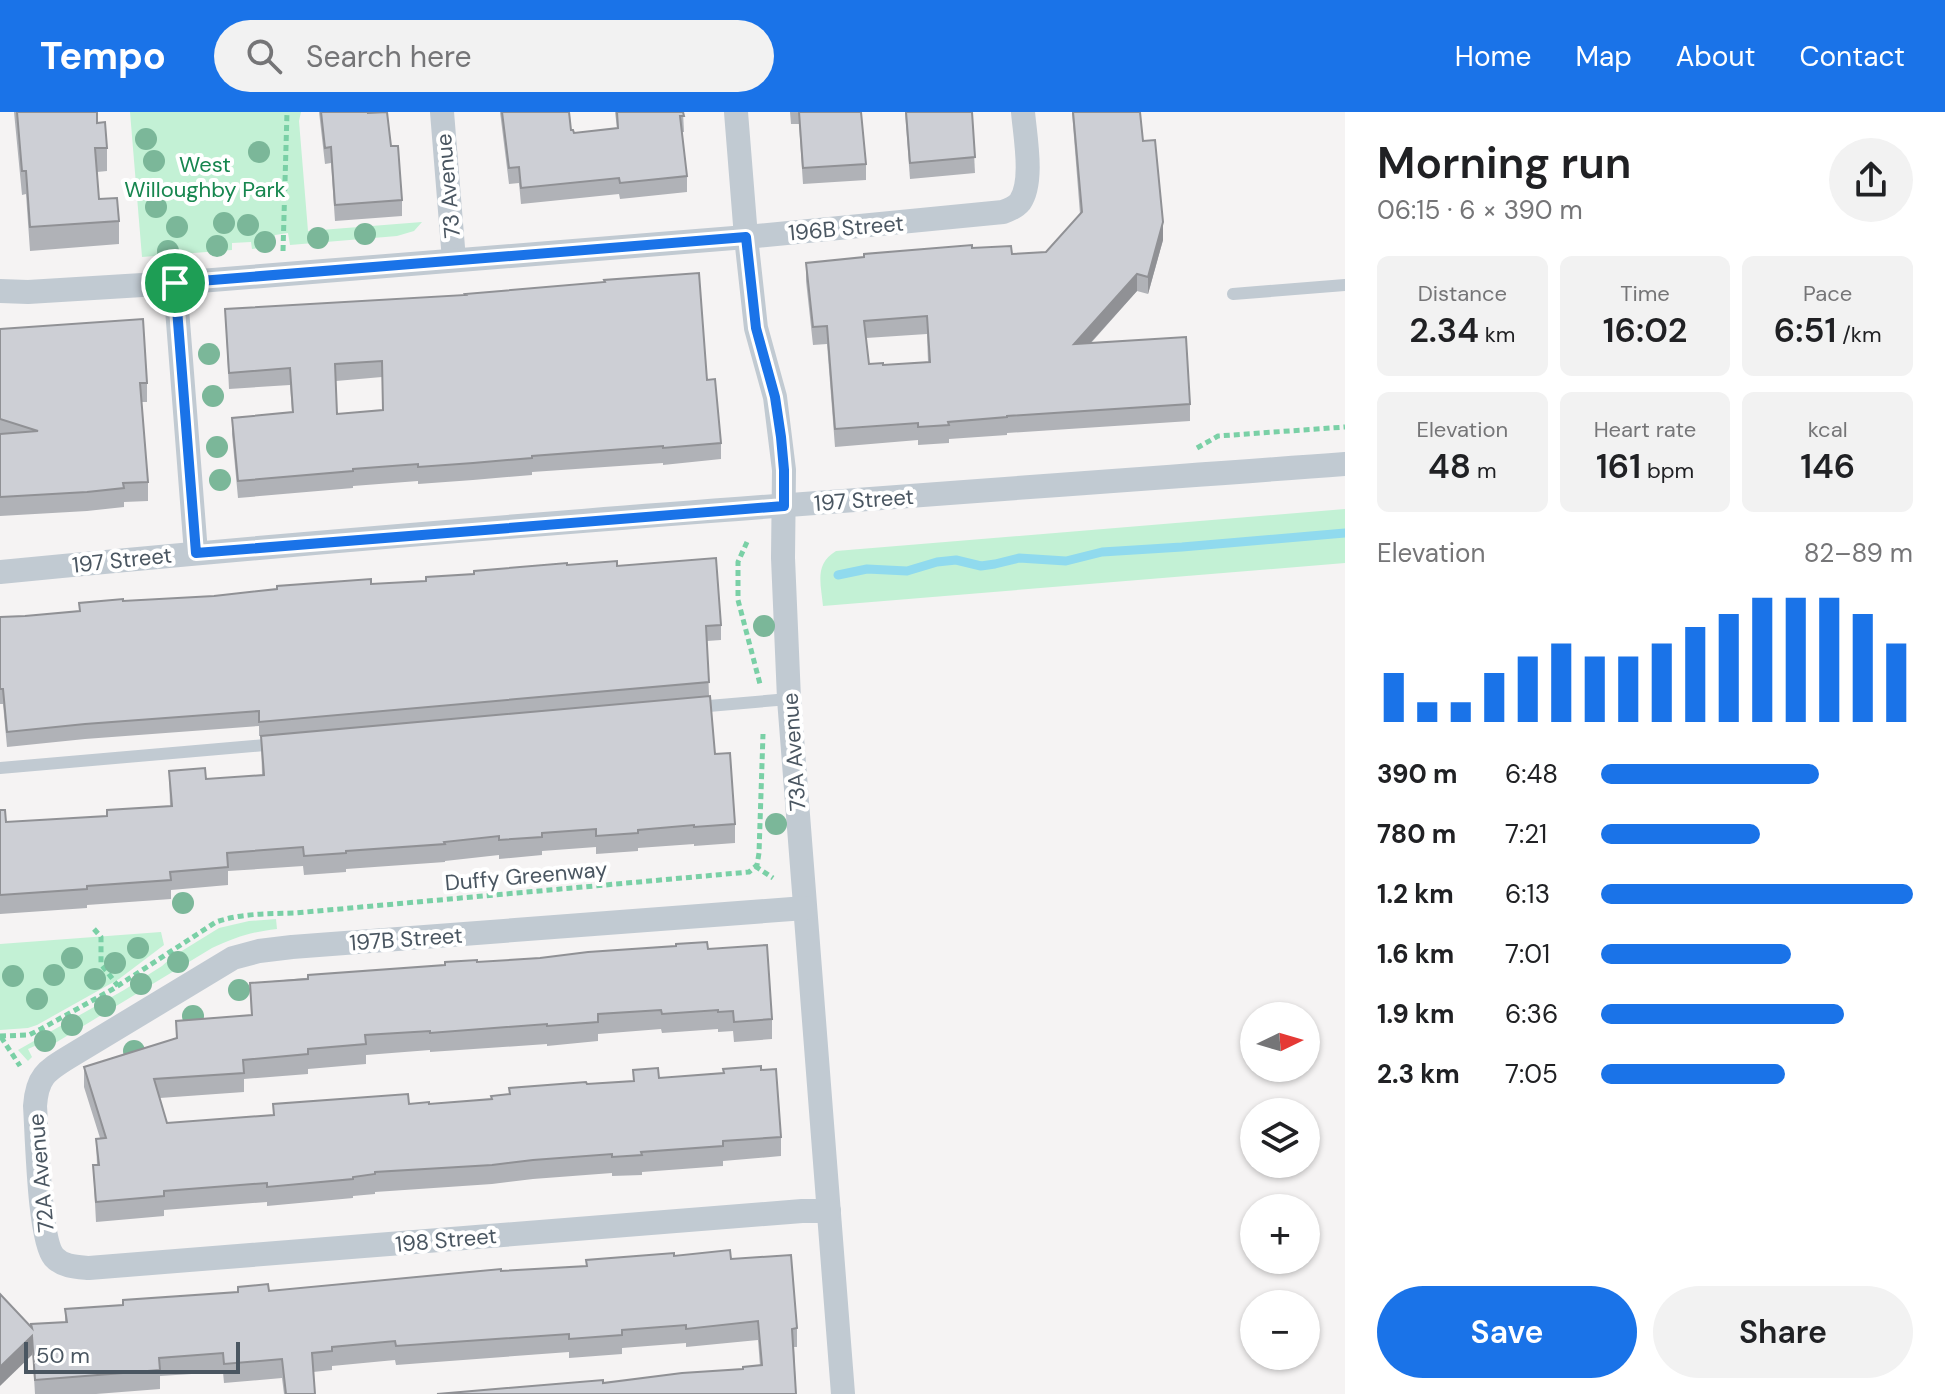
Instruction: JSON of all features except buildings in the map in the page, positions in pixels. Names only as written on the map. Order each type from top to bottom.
[{"type":"street","name":"73 Avenue","points":[[442,112],[454,260]]},
{"type":"street","name":"73A Avenue","points":[[736,112],[756,328],[775,397],[784,470],[783,558],[789,699],[843,1394]]},
{"type":"street","name":"196B Street","points":[[0,291],[175,283],[746,237],[1003,212],[1019,203],[1025,191],[1023,112]]},
{"type":"street","points":[[175,283],[196,553]]},
{"type":"street","name":"197 Street","points":[[0,572],[196,553],[1345,464]]},
{"type":"street","name":"197B Street","points":[[30,1072],[52,1067],[243,954],[292,947],[805,908]]},
{"type":"street","name":"72A Avenue","points":[[30,1072],[36,1090],[44,1227],[50,1251],[63,1264]]},
{"type":"street","name":"198 Street","points":[[63,1264],[107,1267],[829,1211]]},
{"type":"lane","points":[[1233,294],[1345,285]]},
{"type":"lane","points":[[682,708],[789,699]]},
{"type":"lane","points":[[0,768],[286,743]]},
{"type":"path","points":[[284,273],[287,112]]},
{"type":"path","points":[[1195,449],[1218,436],[1345,427]]},
{"type":"path","points":[[747,542],[738,562],[738,600],[760,684],[764,724],[758,859],[755,866],[773,878]]},
{"type":"path","name":"Duffy Greenway","points":[[0,1036],[29,1035],[118,986],[216,922],[228,918],[749,872],[755,866]]},
{"type":"path","points":[[94,929],[101,937],[101,964],[118,986]]},
{"type":"path","points":[[0,1036],[30,1072]]},
{"type":"green space","name":"West Willoughby Park","points":[[130,112],[301,112],[299,121],[308,231],[422,222],[414,231],[397,236],[290,245],[288,233],[275,235],[275,246],[252,249],[251,242],[232,243],[232,250],[142,257]]},
{"type":"green space","points":[[1345,509],[1345,563],[823,606],[822,568],[836,551]]},
{"type":"green space","points":[[276,919],[277,929],[244,936],[212,948],[42,1051],[37,1045],[28,1049],[32,1057],[28,1061],[18,1050],[124,990],[219,928]]},
{"type":"green space","points":[[161,932],[164,945],[119,979],[37,1025],[0,1030],[0,944]]},
{"type":"waterway","points":[[838,575],[867,569],[907,571],[956,560],[981,566],[1019,558],[1066,561],[1102,552],[1345,533]]},
{"type":"route","points":[[746,237],[756,328],[775,397],[781,437],[784,506],[196,553],[175,283],[746,237]]}]
